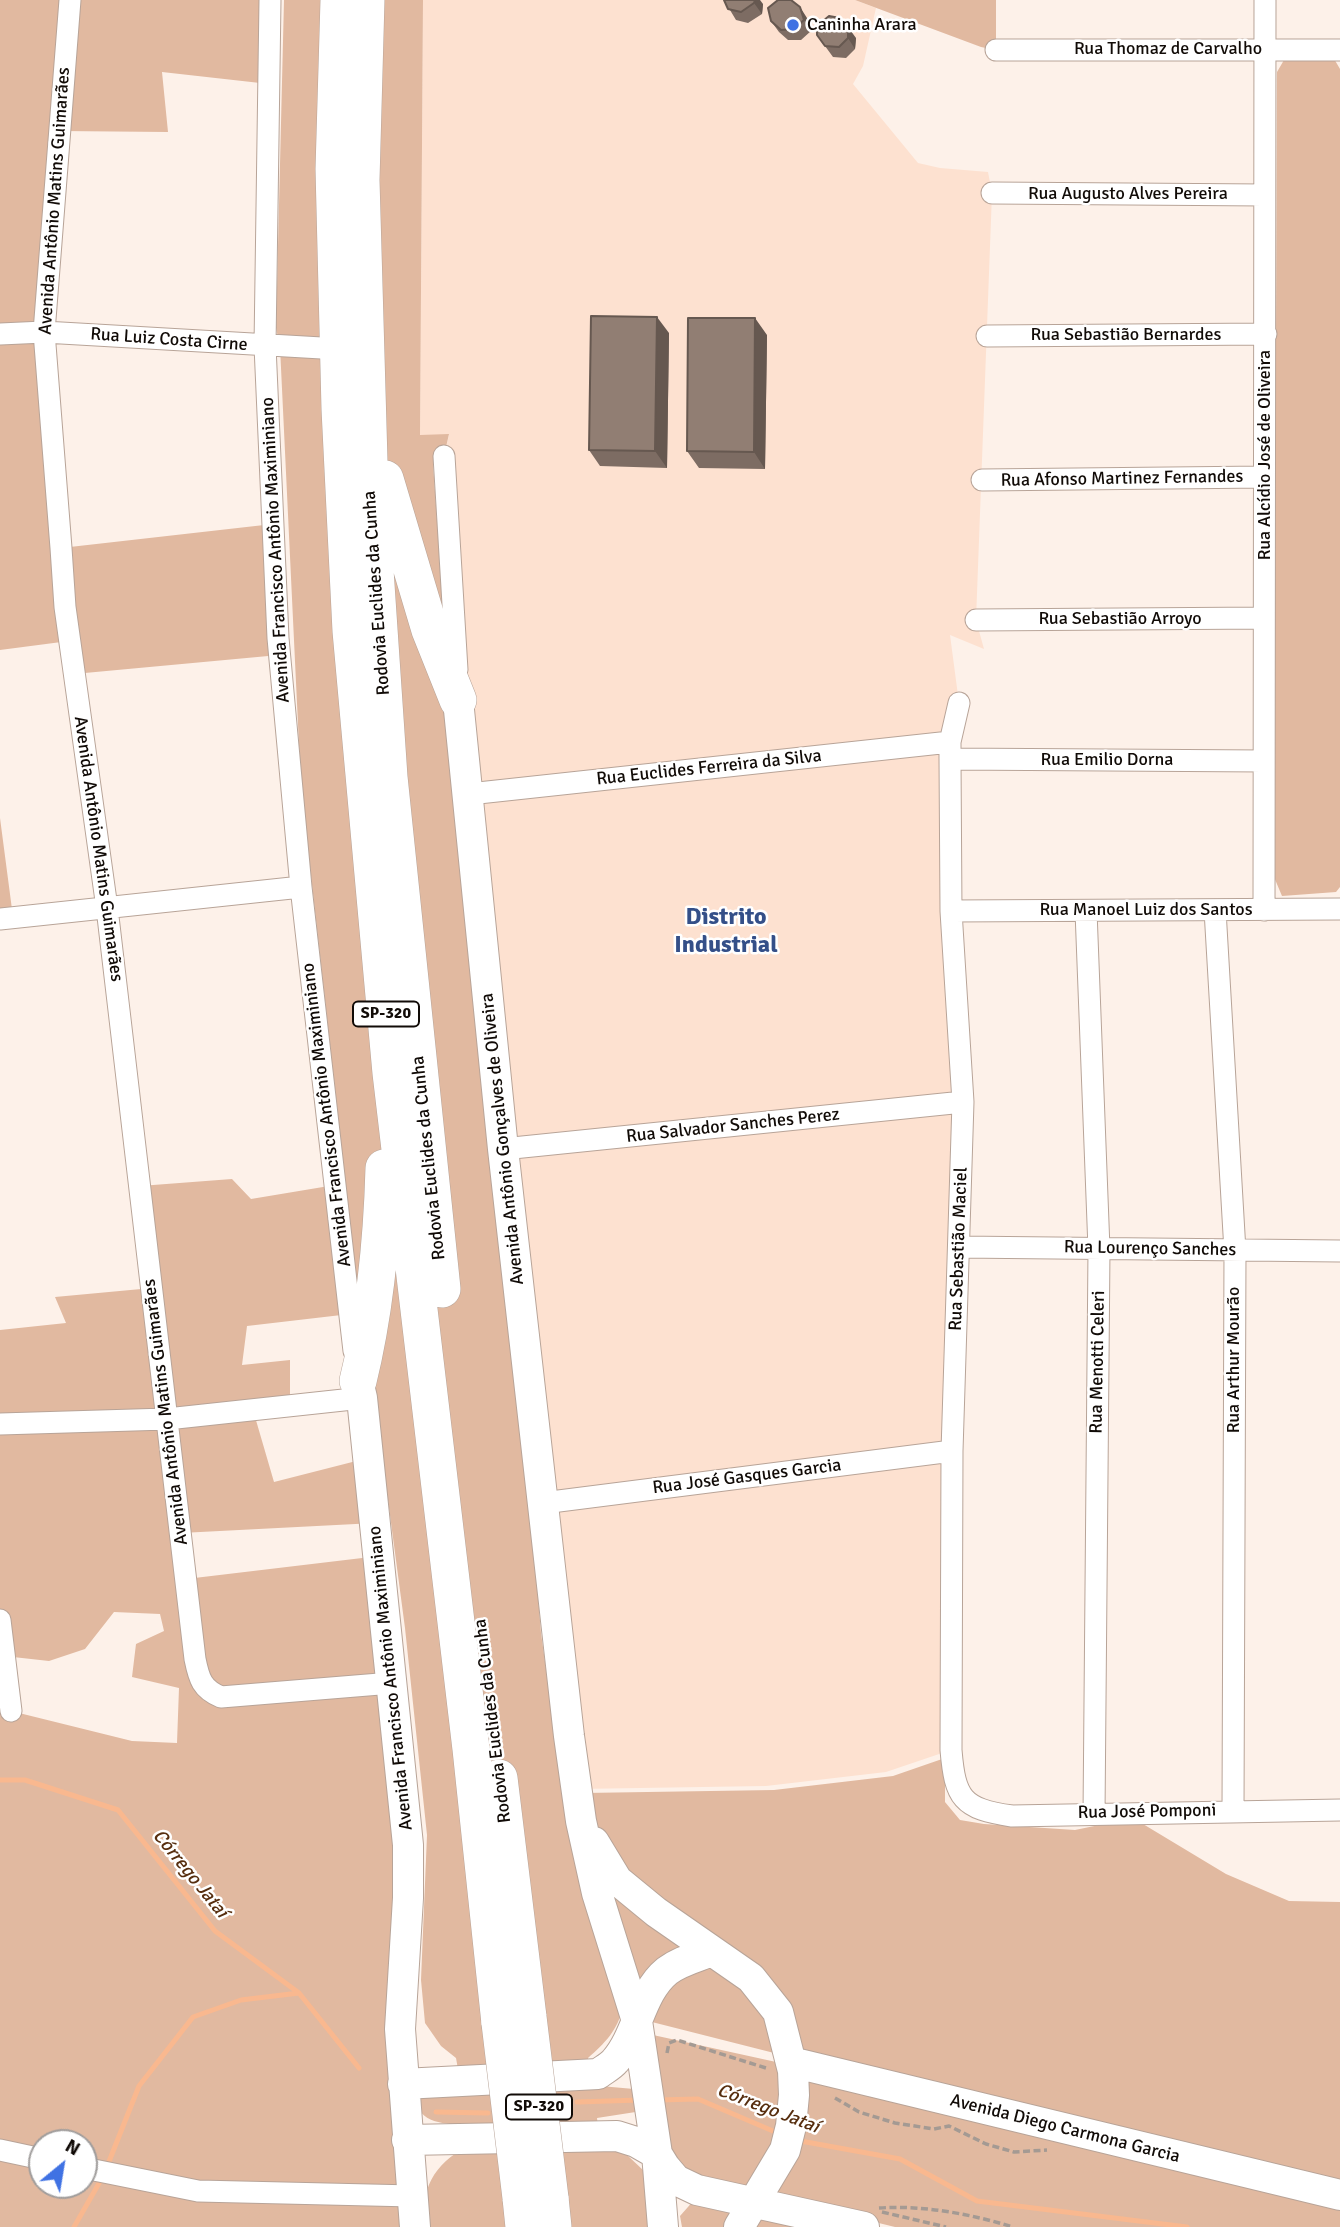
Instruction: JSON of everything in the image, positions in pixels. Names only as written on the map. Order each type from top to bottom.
[{"type":"highway","name":"Rodovia Euclides da Cunha","points":[[339,0],[334,169],[351,631],[391,1073],[471,1749],[514,2020]]},
{"type":"highway","name":"Rodovia Euclides da Cunha","points":[[366,0],[361,180],[366,409],[389,777],[449,1350],[514,2020],[537,2212]]},
{"type":"highway","points":[[366,409],[405,551],[430,630],[458,700]]},
{"type":"highway","points":[[360,1389],[383,1212],[386,1123],[391,1073]]},
{"type":"main road","name":"Avenida Antônio Gonçalves de Oliveira","points":[[458,700],[503,1149],[581,1821],[597,1892],[637,2021],[657,2154],[663,2227]]},
{"type":"main road","name":"Avenida Francisco Antônio Maximiniano","points":[[360,1389],[408,1845],[408,1898],[400,2029],[415,2227]]},
{"type":"main road","name":"Avenida Antônio Gonçalves de Oliveira","points":[[581,1821],[617,1880],[656,1912],[751,1978],[778,2012],[791,2062],[794,2095],[788,2138],[746,2214]]},
{"type":"main road","points":[[403,2084],[597,2074],[614,2062],[630,2039],[654,1987],[667,1972],[712,1951]]},
{"type":"main road","name":"Avenida Diego Carmona Garcia","points":[[791,2062],[1340,2195]]},
{"type":"main road","points":[[407,2140],[617,2136],[636,2142],[657,2154],[676,2180],[746,2214],[867,2218]]},
{"type":"street","name":"Avenida Antônio Matins Guimarães","points":[[70,0],[44,331],[65,607],[107,908],[195,1659],[200,1682],[209,1692],[221,1697],[393,1683]]},
{"type":"street","name":"Avenida Francisco Antônio Maximiniano","points":[[270,0],[265,346],[278,638],[301,887],[360,1389]]},
{"type":"street","name":"Rua Alcídio José de Oliveira","points":[[1264,910],[1265,0]]},
{"type":"street","name":"Rua Thomaz de Carvalho","points":[[996,50],[1340,50]]},
{"type":"street","name":"Rua Augusto Alves Pereira","points":[[992,193],[1264,195]]},
{"type":"street","name":"Rua Luiz Costa Cirne","points":[[0,334],[44,331],[339,349]]},
{"type":"street","name":"Rua Sebastião Bernardes","points":[[987,336],[1265,334]]},
{"type":"street","name":"Avenida Antônio Gonçalves de Oliveira","points":[[444,456],[458,700]]},
{"type":"street","name":"Rua Afonso Martinez Fernandes","points":[[982,480],[1263,477]]},
{"type":"street","name":"Rua Sebastião Arroyo","points":[[976,620],[1265,618]]},
{"type":"street","name":"Rua Sebastião Maciel","points":[[958,703],[950,750],[951,911],[962,1102],[960,1247],[951,1451],[951,1750],[954,1782],[961,1795]]},
{"type":"street","name":"Rua Emilio Dorna","points":[[950,750],[1265,761]]},
{"type":"street","name":"Rua Euclides Ferreira da Silva","points":[[469,794],[950,750]]},
{"type":"street","points":[[0,919],[301,887]]},
{"type":"street","name":"Rua Manoel Luiz dos Santos","points":[[951,911],[1340,909]]},
{"type":"street","name":"Rua Arthur Mourão","points":[[1215,910],[1235,1251],[1233,1810]]},
{"type":"street","name":"Rua Menotti Celeri","points":[[1086,911],[1099,1249],[1094,1814]]},
{"type":"street","name":"Rua Salvador Sanches Perez","points":[[503,1149],[962,1102]]},
{"type":"street","name":"Rua Lourenço Sanches","points":[[960,1247],[1340,1251]]},
{"type":"street","points":[[0,1424],[167,1419],[360,1389]]},
{"type":"street","name":"Rua José Gasques Garcia","points":[[543,1503],[951,1451]]},
{"type":"street","points":[[0,1620],[11,1711]]},
{"type":"street","name":"Rua José Pomponi","points":[[961,1795],[972,1805],[987,1812],[1012,1816],[1340,1810]]},
{"type":"street","points":[[0,2150],[28,2156]]},
{"type":"street","points":[[98,2171],[198,2191],[413,2196]]},
{"type":"path","points":[[832,2096],[859,2112],[895,2123],[934,2129],[949,2126],[986,2144],[1014,2152],[1053,2150]]},
{"type":"path","points":[[867,2218],[905,2206],[991,2220],[1013,2227]]},
{"type":"shaded area","points":[[0,0],[270,0],[269,84],[162,72],[168,132],[60,131],[44,332],[61,548],[273,524],[279,655],[74,674],[69,641],[0,650]]},
{"type":"shaded area","points":[[284,0],[423,0],[420,435],[449,434],[444,456],[433,464],[458,811],[525,1435],[541,1633],[563,1791],[622,2008],[614,2029],[588,2058],[589,2085],[634,2089],[642,2111],[597,2118],[600,2145],[625,2153],[644,2171],[651,2227],[426,2227],[424,2213],[427,2190],[446,2161],[467,2146],[468,2126],[434,2121],[427,2118],[418,2106],[417,2097],[462,2092],[456,2058],[441,2046],[425,2023],[421,1980],[427,1835],[405,1628],[367,1342],[359,1302],[301,787],[280,347],[276,328]]},
{"type":"shaded area","points":[[423,0],[855,0],[876,8],[863,66],[853,84],[918,163],[940,168],[988,172],[992,193],[976,620],[984,649],[950,635],[959,703],[963,1102],[951,1750],[886,1772],[766,1786],[577,1789],[444,456],[449,435],[420,435]]},
{"type":"shaded area","points":[[855,0],[996,0],[996,50],[981,47]]},
{"type":"shaded area","points":[[1333,57],[1340,69],[1340,887],[1336,892],[1282,896],[1274,877],[1277,72],[1284,60]]},
{"type":"shaded area","points":[[0,818],[13,917],[0,919]]},
{"type":"shaded area","points":[[232,1179],[251,1199],[335,1185],[350,1314],[247,1326],[242,1365],[290,1360],[290,1405],[253,1410],[274,1482],[368,1458],[375,1523],[181,1533],[186,1579],[379,1556],[415,2227],[0,2227],[0,1330],[66,1323],[55,1297],[152,1288],[140,1186]],"holes":[[[114,1612],[160,1614],[164,1631],[136,1644],[132,1677],[179,1688],[177,1743],[132,1741],[11,1711],[4,1656],[49,1661],[85,1649]]]},
{"type":"shaded area","points":[[945,1758],[945,1802],[960,1820],[1075,1830],[1133,1818],[1226,1874],[1289,1901],[1340,1902],[1340,2227],[895,2227],[675,2173],[653,2035],[922,2094],[920,2090],[648,2021],[584,1793],[774,1790],[893,1776]]},
{"type":"shaded area","points":[[695,2199],[822,2227],[682,2227],[680,2216]]},
{"type":"building","points":[[724,0],[755,0],[741,12],[728,9]]},
{"type":"building","points":[[778,0],[791,0],[800,7],[804,20],[793,29],[781,30],[771,21],[768,8]]},
{"type":"building","points":[[829,16],[840,18],[848,27],[848,38],[839,47],[825,46],[817,35],[817,26]]},
{"type":"building","points":[[591,316],[657,317],[655,451],[589,450]]},
{"type":"building","points":[[688,318],[755,318],[754,452],[687,451]]},
{"type":"waterway","name":"Córrego Jataí","points":[[0,1780],[25,1780],[118,1810],[215,1931],[299,1993],[359,2068]]},
{"type":"waterway","points":[[106,2169],[139,2086],[193,2017],[241,2000],[299,1993]]},
{"type":"waterway","name":"Córrego Jataí","points":[[657,2100],[698,2099],[780,2134]]},
{"type":"waterway","name":"Córrego Jataí","points":[[577,2102],[640,2100]]},
{"type":"waterway","name":"Córrego Jataí","points":[[436,2112],[488,2113]]},
{"type":"waterway","name":"Córrego Jataí","points":[[795,2140],[900,2159],[977,2201],[1187,2227]]},
{"type":"waterway","points":[[74,2227],[102,2178]]},
{"type":"place","name":"Caninha Arara","points":[[793,25]]},
{"type":"district","name":"Distrito Industrial","points":[[726,932]]}]
